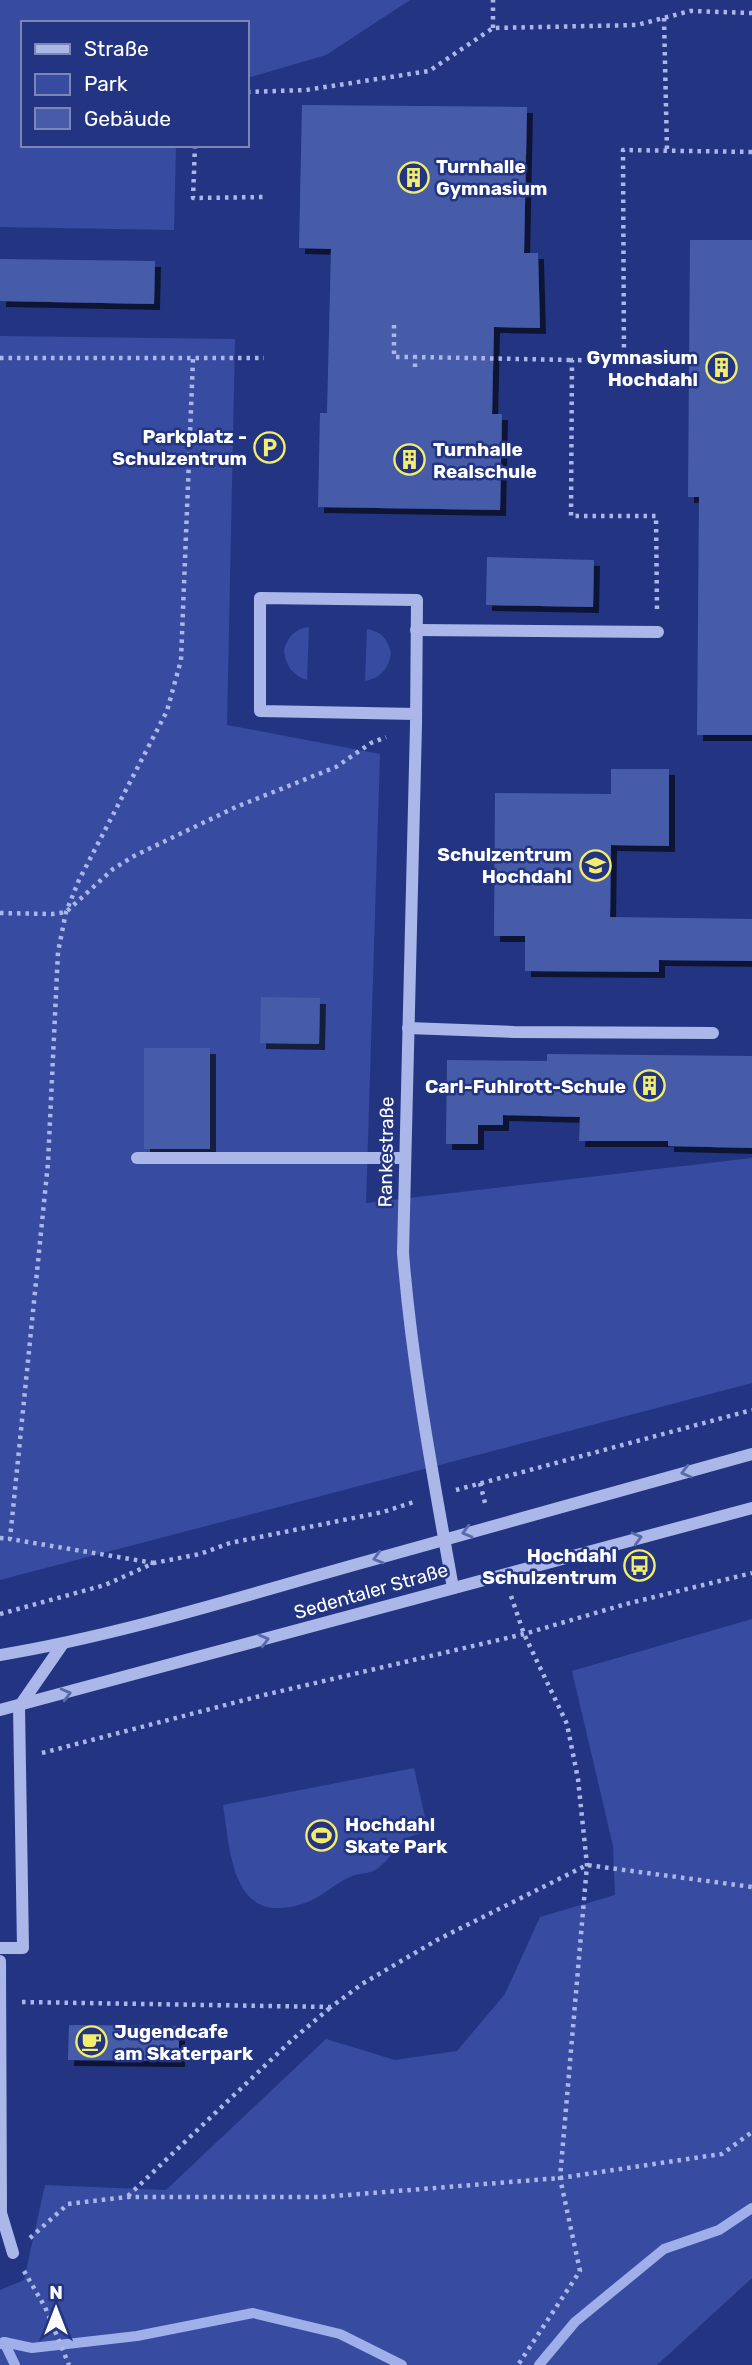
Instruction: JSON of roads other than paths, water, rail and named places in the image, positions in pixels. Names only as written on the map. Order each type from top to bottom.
[{"type":"street","name":"Rankestraße","points":[[416,720],[260,711],[260,598],[416,600],[416,720],[402,1253],[408,1326],[435,1496],[453,1588]]},
{"type":"street","points":[[416,630],[657,632]]},
{"type":"street","points":[[408,1028],[513,1032],[713,1033]]},
{"type":"street","points":[[137,1158],[405,1158]]},
{"type":"street","name":"Sedentaler Straße","points":[[0,1655],[62,1645],[131,1629],[752,1454]]},
{"type":"street","name":"Sedentaler Straße","points":[[0,1710],[752,1508]]},
{"type":"street","points":[[0,1948],[23,1948],[19,1707],[62,1645]]},
{"type":"street","points":[[0,1961],[1,2213],[13,2253]]},
{"type":"waterway","points":[[539,2365],[575,2322],[664,2249],[719,2230],[752,2208]]},
{"type":"waterway","points":[[0,2344],[4,2342],[32,2348],[137,2336],[253,2313],[340,2334],[402,2365]]},
{"type":"waterway","points":[[4,2342],[15,2365]]},
{"type":"place","name":"Turnhalle Gymnasium","points":[[413,177]]},
{"type":"place","name":"Gymnasium Hochdahl","points":[[721,368]]},
{"type":"place","name":"Parkplatz - Schulzentrum","points":[[270,447]]},
{"type":"place","name":"Turnhalle Realschule","points":[[410,460]]},
{"type":"place","name":"Schulzentrum Hochdahl","points":[[595,865]]},
{"type":"place","name":"Carl-Fuhlrott-Schule","points":[[649,1086]]},
{"type":"place","name":"Hochdahl Schulzentrum","points":[[640,1566]]},
{"type":"place","name":"Hochdahl Skate Park","points":[[322,1835]]},
{"type":"place","name":"Jugendcafe am Skaterpark","points":[[91,2042]]}]
